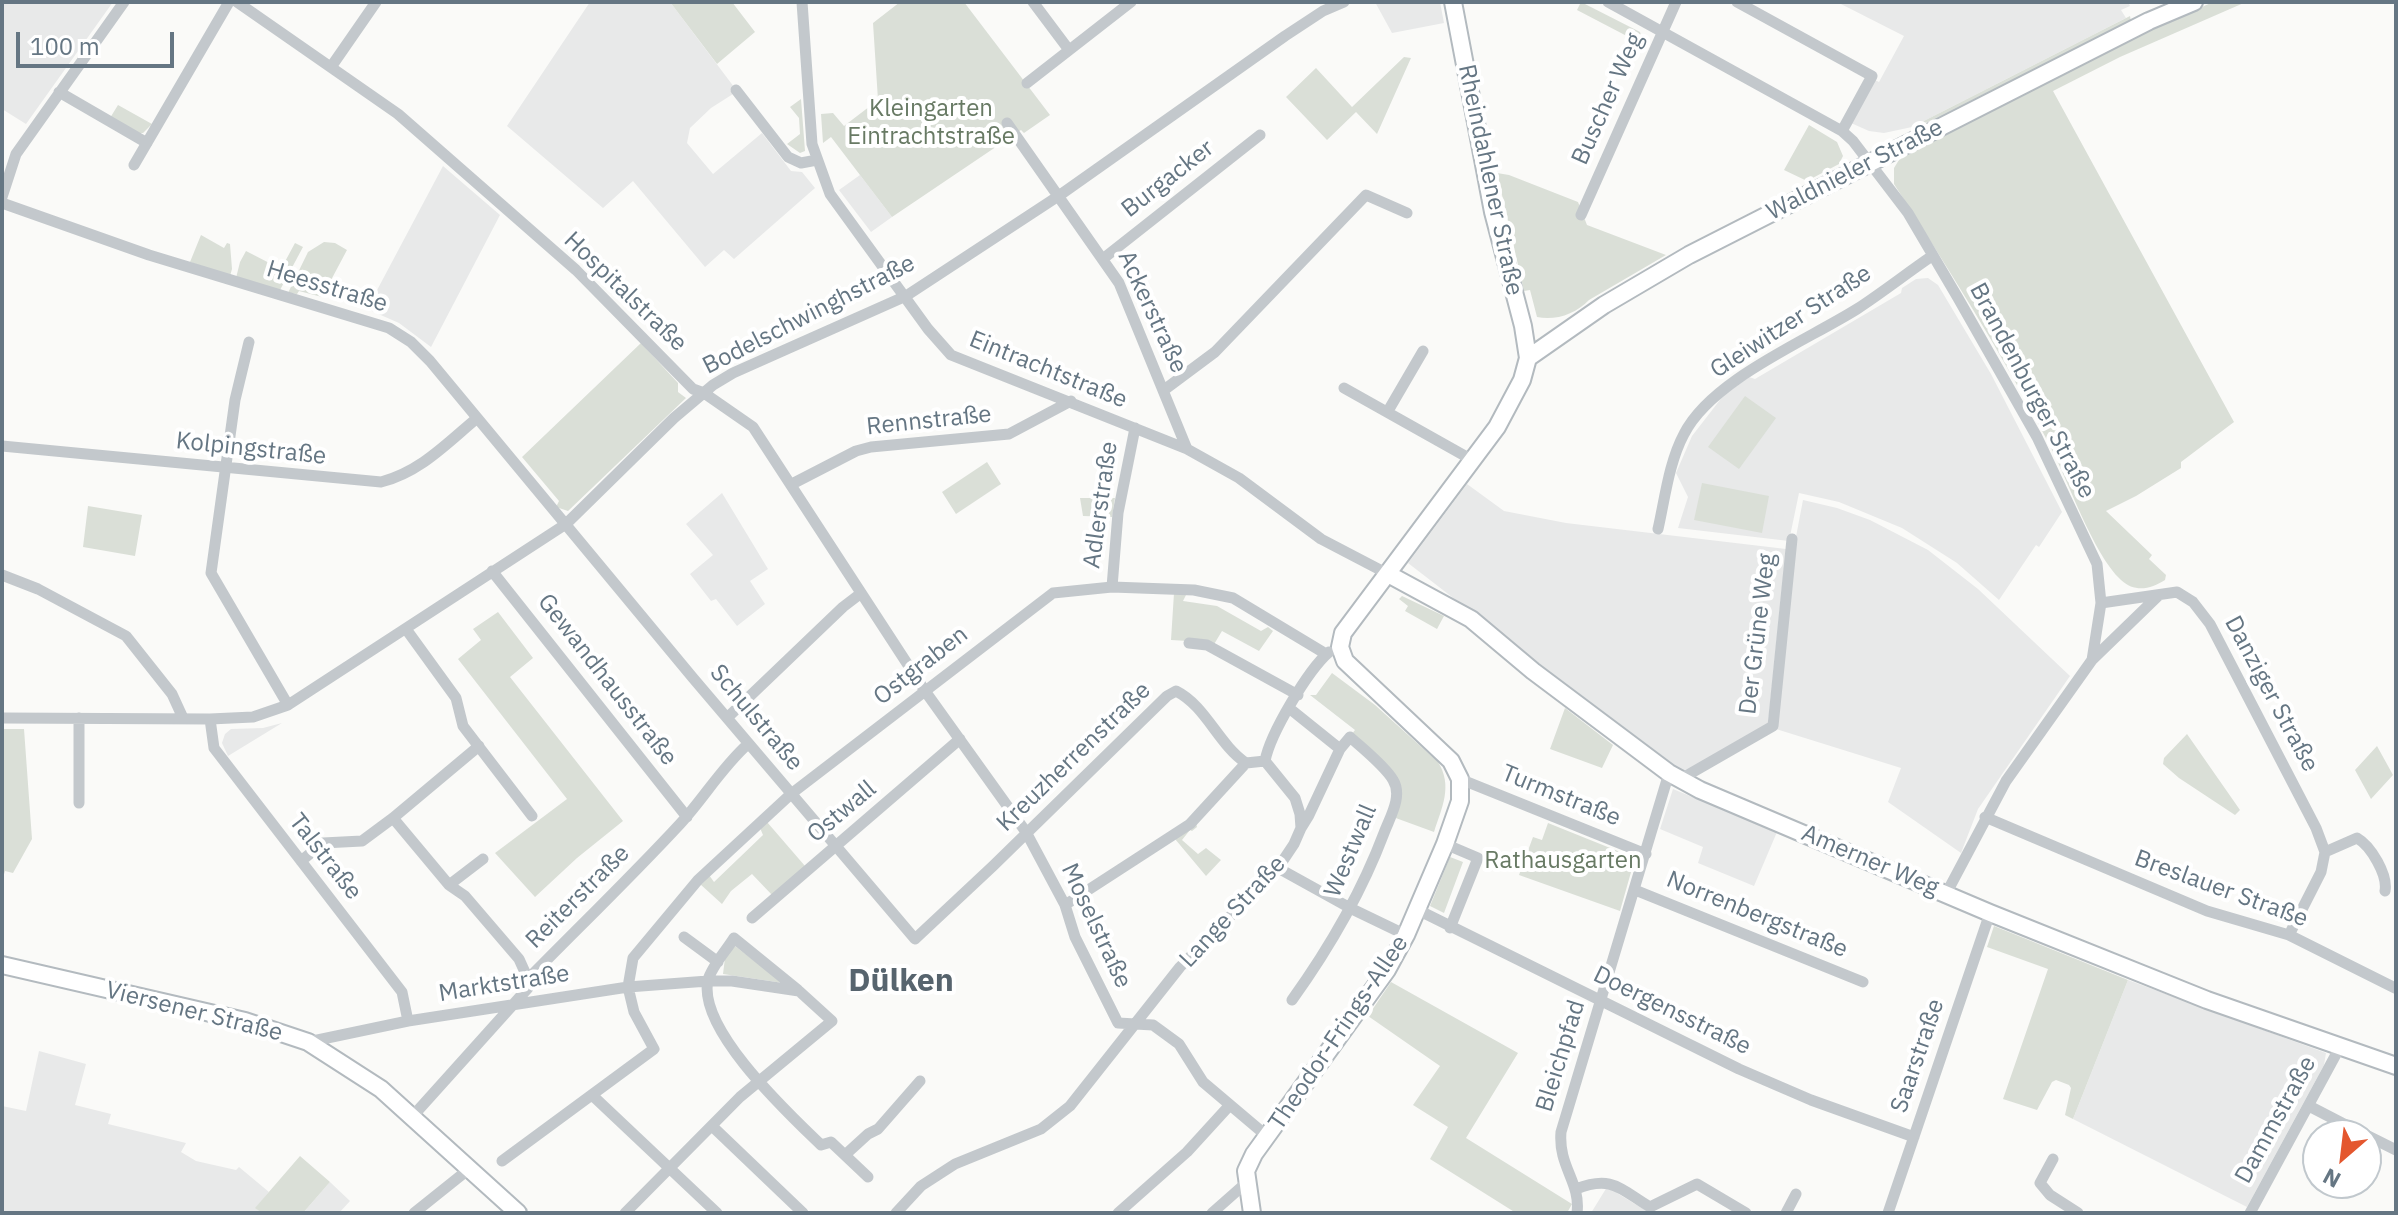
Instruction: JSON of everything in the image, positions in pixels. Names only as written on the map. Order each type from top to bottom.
[{"type":"main road","name":"Rheindahlener Straße","points":[[1453,2],[1493,212],[1523,326],[1528,358]]},
{"type":"main road","name":"Waldnieler Straße","points":[[1528,358],[1604,305],[1689,255],[2149,21],[2194,2]]},
{"type":"main road","points":[[1460,779],[1451,761],[1333,650],[1497,427],[1522,380],[1528,358]]},
{"type":"main road","name":"Amerner Weg","points":[[1388,574],[1471,619],[1533,671],[1684,782],[1990,913],[2207,1000],[2396,1066]]},
{"type":"main road","name":"Theodor-Frings-Allee","points":[[1246,1183],[1246,1171],[1254,1154],[1387,970],[1406,935],[1460,801],[1460,779]]},
{"type":"main road","name":"Viersener Straße","points":[[2,965],[245,1021],[308,1042],[381,1089],[518,1213]]},
{"type":"main road","points":[[1246,1183],[1252,1213]]},
{"type":"street","points":[[2,200],[16,154],[124,2]]},
{"type":"street","points":[[134,165],[229,2]]},
{"type":"street","name":"Hospitalstraße","points":[[237,2],[398,114],[576,270],[693,389],[704,393],[753,427],[925,691],[1026,832]]},
{"type":"street","points":[[331,67],[376,2]]},
{"type":"street","name":"Eintrachtstraße","points":[[802,2],[812,144],[830,194],[928,329],[951,355],[1187,449],[1239,478],[1321,539],[1388,574]]},
{"type":"street","points":[[1033,2],[1069,50]]},
{"type":"street","points":[[1027,83],[1131,2]]},
{"type":"street","name":"Bodelschwinghstraße","points":[[2,718],[210,719],[253,717],[288,705],[566,524],[704,393],[733,373],[906,296],[1060,195],[1285,36],[1323,11],[1344,2]]},
{"type":"street","points":[[1608,2],[1842,131],[1870,162]]},
{"type":"street","name":"Buscher Weg","points":[[1581,215],[1676,2]]},
{"type":"street","points":[[1737,2],[1872,76],[1842,131]]},
{"type":"street","points":[[736,90],[788,157],[801,163],[817,160]]},
{"type":"street","points":[[59,92],[147,143]]},
{"type":"street","name":"Ackerstraße","points":[[1007,123],[1119,283],[1187,449]]},
{"type":"street","name":"Burgacker","points":[[1104,258],[1260,135]]},
{"type":"street","name":"Brandenburger Straße","points":[[1870,162],[1908,213],[2037,437],[2097,564],[2101,603],[2092,660]]},
{"type":"street","points":[[1164,390],[1215,352],[1366,195],[1407,213]]},
{"type":"street","name":"Heesstraße","points":[[2,200],[149,255],[389,328],[411,342],[430,361],[566,524]]},
{"type":"street","name":"Gleiwitzer Straße","points":[[1658,529],[1677,451],[1685,431],[1708,404],[1728,386],[1858,308],[1932,256]]},
{"type":"street","points":[[249,342],[235,400],[211,573],[288,705]]},
{"type":"street","points":[[1388,411],[1423,351]]},
{"type":"street","points":[[1344,388],[1474,461]]},
{"type":"street","name":"Rennstraße","points":[[792,484],[856,451],[871,447],[1009,434],[1071,401]]},
{"type":"street","name":"Kolpingstraße","points":[[2,446],[381,482],[403,476],[425,463],[476,419]]},
{"type":"street","name":"Adlerstraße","points":[[1112,587],[1118,513],[1135,428]]},
{"type":"street","name":"Schulstraße","points":[[566,524],[915,939]]},
{"type":"street","name":"Der Grüne Weg","points":[[1684,782],[1686,776],[1773,726],[1792,539]]},
{"type":"street","name":"Gewandhausstraße","points":[[492,571],[687,817]]},
{"type":"street","points":[[2,575],[38,589],[126,636],[172,694],[183,718]]},
{"type":"street","name":"Ostgraben","points":[[628,987],[633,958],[698,880],[791,794],[1053,593],[1112,587],[1216,593],[1233,598],[1333,650]]},
{"type":"street","name":"Danziger Straße","points":[[2101,603],[2177,592],[2193,602],[2210,624],[2316,828],[2325,852]]},
{"type":"street","points":[[727,718],[860,594]]},
{"type":"street","name":"Brandenburger Straße","points":[[1946,894],[2008,777],[2092,660],[2159,595]]},
{"type":"street","points":[[406,629],[445,679],[456,698],[463,726],[532,816]]},
{"type":"street","points":[[1189,643],[1207,645],[1298,695]]},
{"type":"street","points":[[1265,761],[1271,738],[1289,708],[1333,650]]},
{"type":"street","name":"Kreuzherrenstraße","points":[[915,939],[1167,696],[1176,691],[1189,697],[1232,754],[1246,763]]},
{"type":"street","points":[[1289,708],[1340,749]]},
{"type":"street","points":[[79,718],[79,803]]},
{"type":"street","name":"Talstraße","points":[[210,719],[214,748],[402,992],[408,1021]]},
{"type":"street","name":"Westwall","points":[[1292,1000],[1326,953],[1352,909],[1397,797],[1394,781],[1350,737],[1340,749]]},
{"type":"street","name":"Ostwall","points":[[752,918],[960,739]]},
{"type":"street","name":"Reiterstraße","points":[[412,1117],[528,988],[528,979],[687,817],[732,758],[748,744]]},
{"type":"street","points":[[301,861],[323,843],[362,841],[479,746]]},
{"type":"street","name":"Lange Straße","points":[[896,1213],[921,1186],[955,1164],[1041,1129],[1070,1106],[1180,967],[1278,868],[1294,844],[1340,749]]},
{"type":"street","points":[[1065,905],[1190,824],[1246,763],[1265,761]]},
{"type":"street","points":[[1265,761],[1295,798],[1301,828]]},
{"type":"street","name":"Bleichpfad","points":[[1577,1213],[1576,1189],[1562,1162],[1561,1132],[1669,773]]},
{"type":"street","name":"Turmstraße","points":[[1460,779],[1646,854]]},
{"type":"street","name":"Breslauer Straße","points":[[1985,817],[2207,911],[2289,935],[2395,988]]},
{"type":"street","points":[[393,818],[449,885],[465,896],[519,959],[528,979]]},
{"type":"street","name":"Moselstraße","points":[[1026,832],[1065,905],[1075,937],[1118,1023],[1136,1024]]},
{"type":"street","points":[[2289,935],[2321,872],[2325,852],[2357,838],[2365,843],[2387,882],[2385,891]]},
{"type":"street","points":[[1445,844],[1478,858],[1450,928]]},
{"type":"street","points":[[449,885],[483,859]]},
{"type":"street","points":[[1278,868],[1406,935]]},
{"type":"street","name":"Norrenbergstraße","points":[[1635,890],[1863,982]]},
{"type":"street","name":"Doergensstraße","points":[[1418,910],[1778,1086],[1914,1137]]},
{"type":"street","name":"Saarstraße","points":[[1888,1213],[1990,913]]},
{"type":"street","points":[[684,937],[718,962]]},
{"type":"street","points":[[625,1213],[759,1082],[832,1021],[734,938],[708,981],[709,1003],[724,1035],[759,1082],[821,1145],[831,1142],[868,1177]]},
{"type":"street","name":"Marktstraße","points":[[308,1042],[408,1021],[628,987],[732,981],[799,991]]},
{"type":"street","points":[[502,1161],[654,1049],[634,1012],[628,987]]},
{"type":"street","points":[[1136,1024],[1153,1025],[1179,1044],[1203,1082],[1268,1137]]},
{"type":"street","name":"Dammstraße","points":[[2250,1213],[2340,1047]]},
{"type":"street","points":[[845,1155],[878,1129],[920,1081]]},
{"type":"street","points":[[592,1095],[717,1213]]},
{"type":"street","points":[[1118,1213],[1187,1152],[1229,1106]]},
{"type":"street","points":[[2309,1106],[2335,1119]]},
{"type":"street","points":[[712,1126],[803,1213]]},
{"type":"street","points":[[2053,1159],[2040,1183],[2050,1195],[2078,1213]]},
{"type":"street","points":[[414,1213],[469,1169]]},
{"type":"street","points":[[1576,1189],[1593,1182],[1609,1182],[1650,1207],[1697,1184],[1746,1213]]},
{"type":"street","points":[[1212,1213],[1246,1183]]},
{"type":"street","points":[[1786,1213],[1796,1194]]},
{"type":"shaded area","points":[[2,2],[113,2],[26,124],[2,109]]},
{"type":"shaded area","points":[[590,2],[670,2],[734,87],[730,90],[733,94],[711,108],[690,128],[687,143],[713,174],[762,133],[791,171],[802,172],[815,188],[734,259],[724,250],[705,267],[633,181],[603,208],[507,126]]},
{"type":"shaded area","points":[[1375,2],[1440,2],[1444,23],[1392,33]]},
{"type":"shaded area","points":[[1837,2],[2128,2],[2130,6],[2121,10],[2126,18],[1912,127],[1884,133],[1869,131],[1851,123],[1875,80],[1879,82],[1904,36]]},
{"type":"shaded area","points":[[443,166],[500,215],[431,347],[399,323],[367,309]]},
{"type":"shaded area","points":[[860,175],[892,217],[871,232],[839,190]]},
{"type":"shaded area","points":[[1928,278],[1938,285],[1991,374],[2062,512],[1999,600],[1957,563],[1902,528],[1839,502],[1799,493],[1789,541],[1678,528],[1688,497],[1676,473],[1692,436],[1723,396],[1749,377],[1755,379],[1901,293],[1902,288],[1916,279]]},
{"type":"shaded area","points":[[1467,484],[1504,511],[1566,523],[1786,549],[1768,724],[1691,769],[1677,771],[1408,563]]},
{"type":"shaded area","points":[[722,493],[768,569],[750,581],[765,604],[737,626],[716,599],[711,601],[690,574],[713,555],[686,524]]},
{"type":"shaded area","points":[[1803,500],[1870,520],[1928,550],[1978,589],[2070,676],[1978,809],[1961,853],[1888,802],[1901,768],[1776,729],[1795,542]]},
{"type":"shaded area","points":[[282,723],[228,756],[222,743],[231,729],[263,728]]},
{"type":"shaded area","points":[[1673,789],[1777,832],[1754,886],[1698,863],[1703,847],[1660,829]]},
{"type":"shaded area","points":[[2128,980],[2326,1053],[2324,1065],[2247,1207],[2073,1119]]},
{"type":"shaded area","points":[[39,1051],[86,1064],[75,1105],[111,1114],[108,1124],[186,1143],[181,1152],[196,1161],[236,1170],[239,1167],[269,1192],[256,1208],[262,1213],[2,1213],[2,1106],[26,1111]]},
{"type":"shaded area","points":[[330,1182],[350,1201],[339,1213],[303,1213]]},
{"type":"shaded area","points":[[1607,1187],[1650,1213],[1591,1213]]},
{"type":"green space","points":[[670,2],[732,2],[755,32],[717,64]]},
{"type":"green space","name":"Kleingarten Eintrachtstraße","points":[[900,2],[964,2],[1050,115],[1024,133],[1021,130],[892,217],[831,137],[823,143],[821,114],[833,113],[844,126],[878,100],[873,23]]},
{"type":"green space","points":[[1581,2],[1640,32],[1644,45],[1577,10]]},
{"type":"green space","points":[[2213,2],[2246,2],[2120,57],[2053,91],[2234,422],[2181,462],[2181,468],[2106,511],[2152,555],[2149,559],[2166,575],[2165,580],[2154,586],[2137,588],[2121,580],[2100,552],[2047,440],[2011,375],[1894,184],[1894,168],[1902,155],[2077,63]]},
{"type":"green space","points":[[2130,16],[2131,21],[1928,122],[1912,127]]},
{"type":"green space","points":[[1404,57],[1411,58],[1377,134],[1356,112],[1327,140],[1286,97],[1316,68],[1352,107]]},
{"type":"green space","points":[[801,99],[805,151],[800,153],[787,144],[800,134],[799,118],[790,107]]},
{"type":"green space","points":[[118,105],[152,124],[143,133],[135,133],[110,118]]},
{"type":"green space","points":[[1809,125],[1837,142],[1843,156],[1839,164],[1807,181],[1784,170]]},
{"type":"green space","points":[[1497,173],[1578,202],[1587,225],[1666,255],[1572,313],[1551,318],[1537,317],[1530,290],[1524,291]]},
{"type":"green space","points":[[201,235],[224,248],[227,243],[230,244],[230,276],[190,262]]},
{"type":"green space","points":[[324,242],[335,243],[347,250],[322,297],[299,291],[297,294],[288,293],[308,252]]},
{"type":"green space","points":[[295,243],[303,247],[280,290],[236,278],[246,251],[281,269]]},
{"type":"green space","points":[[641,343],[678,383],[678,392],[686,398],[568,511],[556,507],[559,501],[522,457]]},
{"type":"green space","points":[[1745,396],[1776,418],[1739,469],[1708,447]]},
{"type":"green space","points":[[987,462],[1001,484],[956,514],[942,492]]},
{"type":"green space","points":[[1702,483],[1769,496],[1762,533],[1694,520]]},
{"type":"green space","points":[[1080,498],[1115,498],[1112,517],[1083,516]]},
{"type":"green space","points":[[88,506],[142,515],[135,556],[83,547]]},
{"type":"green space","points":[[1174,593],[1187,593],[1183,601],[1217,606],[1261,631],[1268,627],[1273,631],[1259,651],[1222,631],[1213,646],[1205,642],[1171,640]]},
{"type":"green space","points":[[1402,596],[1444,616],[1437,629],[1405,611],[1408,606],[1399,599]]},
{"type":"green space","points":[[498,612],[533,658],[510,677],[623,821],[535,897],[495,853],[567,799],[458,659],[481,640],[473,629]]},
{"type":"green space","points":[[1332,673],[1375,705],[1438,762],[1445,788],[1434,832],[1393,817],[1402,793],[1400,789],[1351,735],[1355,730],[1310,695],[1316,695]]},
{"type":"green space","points":[[1565,708],[1613,745],[1602,768],[1550,749]]},
{"type":"green space","points":[[2,729],[24,729],[32,839],[13,873],[5,871],[2,881]]},
{"type":"green space","points":[[2187,734],[2240,810],[2235,815],[2163,764],[2164,758]]},
{"type":"green space","points":[[2377,746],[2393,775],[2371,799],[2355,770]]},
{"type":"green space","points":[[767,822],[805,866],[772,895],[752,874],[731,891],[722,904],[700,884],[709,875],[714,882],[763,835],[760,828]]},
{"type":"green space","points":[[1196,823],[1197,827],[1182,840],[1198,854],[1206,848],[1221,860],[1206,876],[1175,839]]},
{"type":"green space","name":"Rathausgarten","points":[[1548,823],[1635,858],[1620,911],[1519,875],[1533,837],[1542,840]]},
{"type":"green space","points":[[1450,857],[1463,862],[1444,913],[1430,906]]},
{"type":"green space","points":[[1994,926],[2128,980],[2073,1119],[2065,1115],[2071,1088],[2056,1080],[2037,1110],[2003,1099],[2048,969],[1987,947]]},
{"type":"green space","points":[[735,946],[783,983],[723,974],[725,958]]},
{"type":"green space","points":[[1391,982],[1518,1053],[1466,1138],[1572,1204],[1567,1213],[1516,1213],[1430,1159],[1448,1127],[1413,1105],[1440,1066],[1368,1016]]},
{"type":"green space","points":[[300,1156],[330,1182],[303,1213],[262,1213],[255,1208]]},
{"type":"district","name":"Dülken","points":[[901,982]]}]
